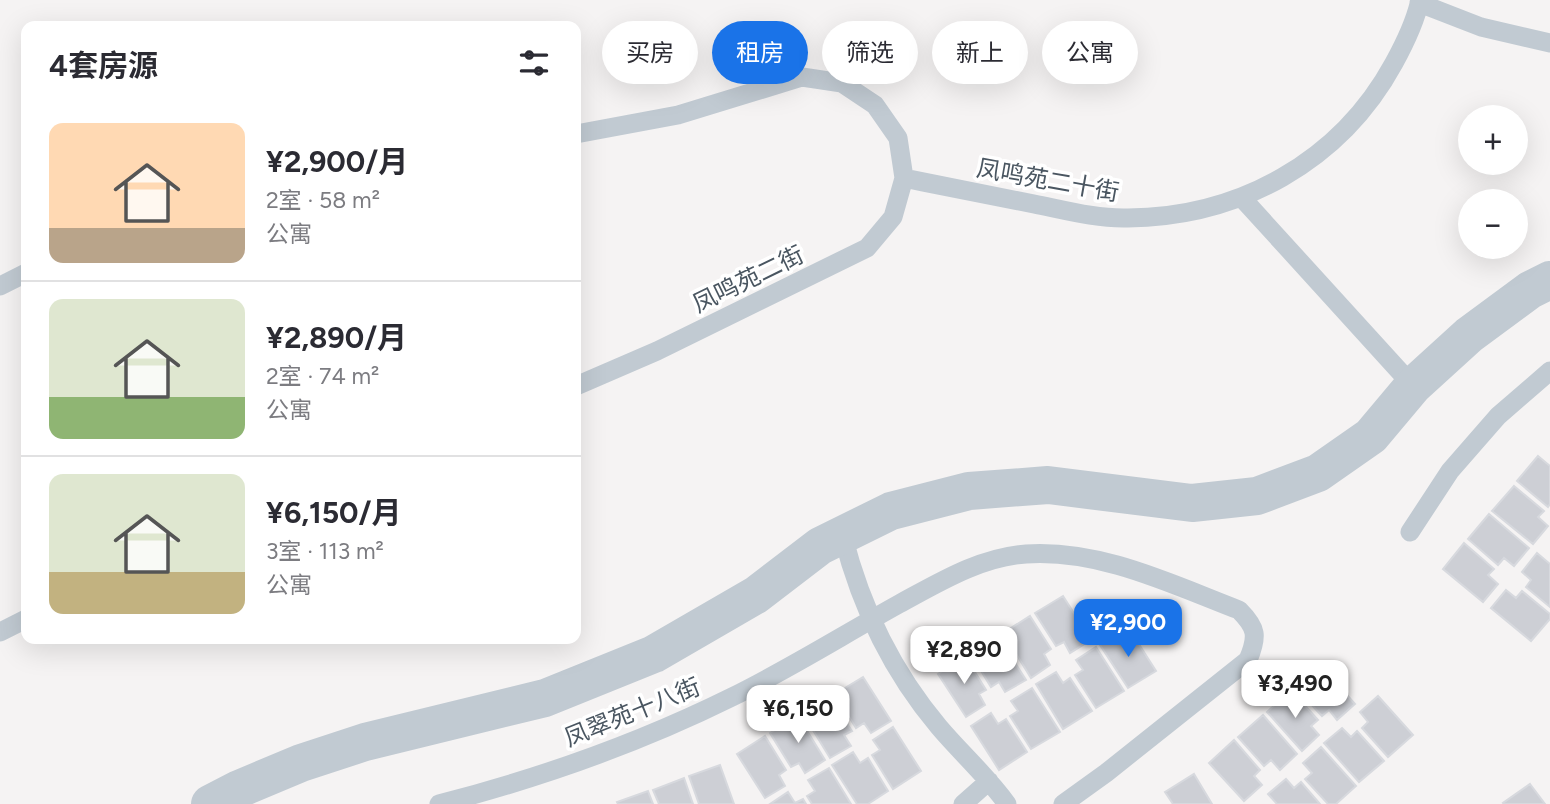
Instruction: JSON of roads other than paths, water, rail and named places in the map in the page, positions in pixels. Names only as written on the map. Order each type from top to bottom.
[{"type":"street","points":[[210,804],[301,763],[365,743],[545,698],[654,654],[756,594],[820,546],[891,512],[969,491],[1048,485],[1192,503],[1257,496],[1318,473],[1371,436],[1413,386],[1469,335],[1530,290],[1550,280]]},
{"type":"lane","points":[[1420,2],[1481,27],[1550,43]]},
{"type":"lane","name":"凤鸣苑二十街","points":[[904,178],[1068,211],[1126,219],[1185,214],[1242,198],[1294,172],[1341,135],[1379,90],[1407,38],[1420,2]]},
{"type":"lane","points":[[581,133],[678,115],[802,77],[842,83],[876,105],[898,138],[904,178]]},
{"type":"lane","name":"凤鸣苑二街","points":[[581,384],[657,351],[867,248],[893,217],[904,178]]},
{"type":"lane","points":[[1242,198],[1413,386]]},
{"type":"lane","points":[[0,286],[21,276]]},
{"type":"lane","points":[[1410,532],[1458,461],[1498,416],[1550,371]]},
{"type":"lane","points":[[843,536],[854,579],[870,620],[891,660],[914,696],[1007,804]]},
{"type":"lane","name":"凤翠苑十八街","points":[[439,804],[531,778],[662,729],[744,691],[973,566],[1024,554],[1077,555],[1127,568],[1239,610],[1252,624],[1256,642],[1248,660],[1136,750],[1063,804]]},
{"type":"lane","points":[[0,632],[21,622]]},
{"type":"lane","points":[[963,804],[989,781]]}]
